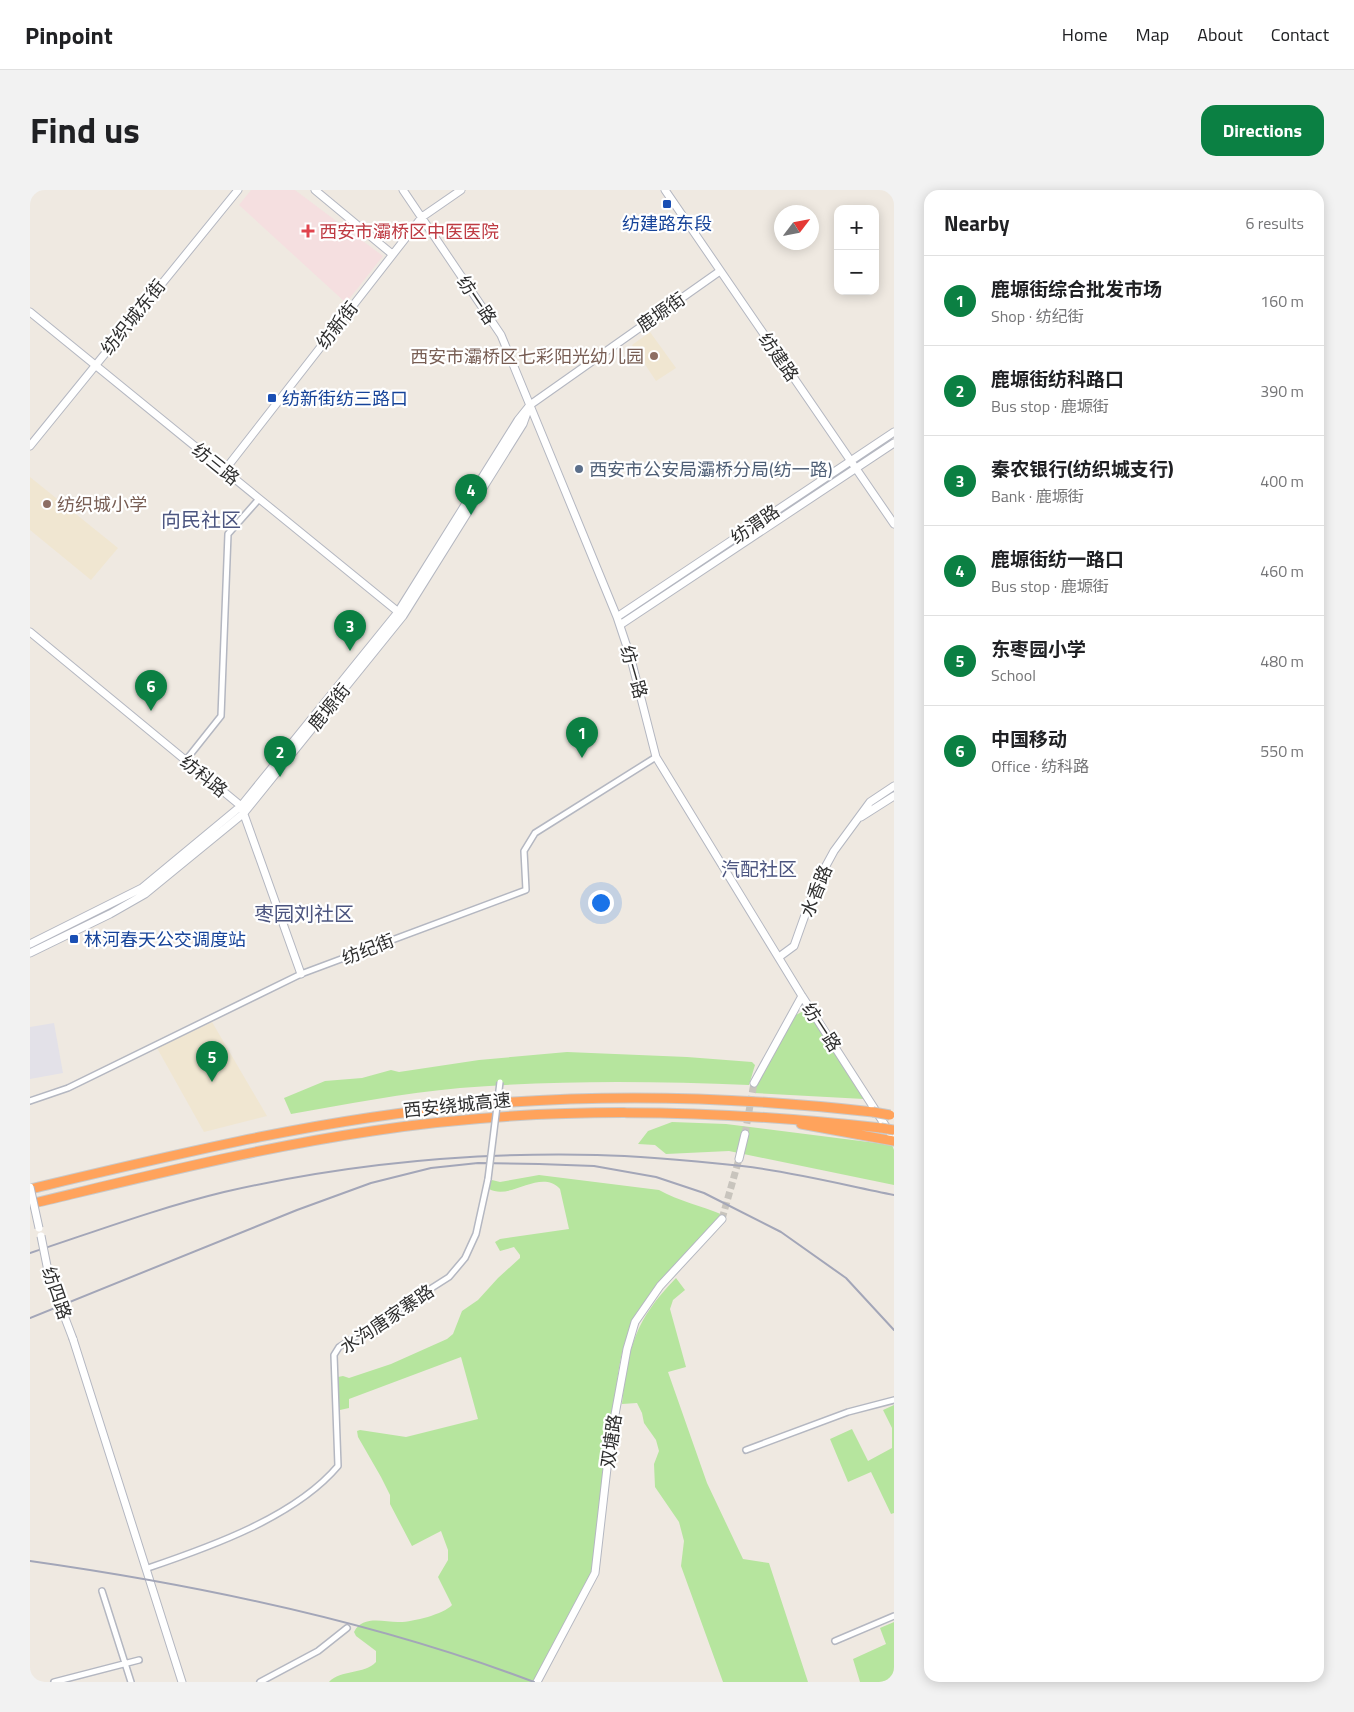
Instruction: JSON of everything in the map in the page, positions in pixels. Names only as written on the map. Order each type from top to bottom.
[{"type":"highway","name":"西安绕城高速","points":[[30,1188],[163,1157],[299,1129],[376,1116],[475,1104],[670,1098],[797,1104],[892,1115]]},
{"type":"highway","name":"西安绕城高速","points":[[30,1204],[250,1152],[335,1136],[481,1118],[569,1113],[653,1112],[749,1115],[894,1130]]},
{"type":"highway","points":[[749,1115],[892,1140]]},
{"type":"street","name":"纺织城东街","points":[[30,446],[238,190]]},
{"type":"street","points":[[315,190],[392,254]]},
{"type":"street","name":"纺一路","points":[[403,190],[501,335],[618,621],[631,659],[656,757],[892,1140]]},
{"type":"street","name":"纺新街","points":[[224,471],[422,217],[461,190]]},
{"type":"street","name":"纺建路","points":[[665,190],[894,524]]},
{"type":"street","name":"鹿塬街","points":[[30,954],[110,914],[145,894],[243,810],[401,614],[518,420],[530,405],[720,271]]},
{"type":"street","name":"纺三路","points":[[30,312],[401,614]]},
{"type":"street","name":"纺渭路","points":[[618,621],[894,432]]},
{"type":"street","name":"纺渭路","points":[[618,621],[894,443]]},
{"type":"street","points":[[186,760],[221,716],[228,534],[259,499]]},
{"type":"street","name":"纺科路","points":[[30,632],[186,760],[243,810]]},
{"type":"street","name":"纺纪街","points":[[30,1101],[68,1088],[301,974],[526,890],[524,851],[535,833],[656,757]]},
{"type":"street","name":"水香路","points":[[779,957],[794,946],[820,876],[834,851],[870,802],[894,786]]},
{"type":"street","name":"水香路","points":[[853,824],[894,796]]},
{"type":"street","points":[[243,810],[301,974]]},
{"type":"street","name":"鹿塬街","points":[[30,944],[142,888],[243,810]]},
{"type":"street","points":[[754,1083],[802,996]]},
{"type":"street","name":"水沟唐家寨路","points":[[148,1568],[212,1546],[265,1519],[313,1491],[338,1466],[334,1355],[339,1346],[449,1277],[465,1258],[476,1234],[488,1178],[500,1082]]},
{"type":"street","points":[[739,1159],[745,1134]]},
{"type":"street","name":"纺四路","points":[[30,1188],[49,1276],[74,1339],[148,1568],[182,1682]]},
{"type":"street","name":"双塘路","points":[[537,1682],[595,1573],[610,1442],[627,1348],[635,1322],[660,1286],[722,1219]]},
{"type":"street","points":[[746,1450],[848,1412],[894,1400]]},
{"type":"street","points":[[102,1591],[131,1682]]},
{"type":"street","points":[[835,1642],[894,1616]]},
{"type":"street","points":[[260,1682],[318,1652],[347,1628]]},
{"type":"street","points":[[54,1682],[139,1660]]},
{"type":"shaded area","name":"西安市灞桥区中医医院","points":[[251,190],[295,190],[383,256],[346,303],[239,205]]},
{"type":"shaded area","name":"西安市灞桥区七彩阳光幼儿园","points":[[650,332],[676,368],[656,381],[632,345]]},
{"type":"shaded area","name":"纺织城小学","points":[[30,477],[118,548],[91,580],[30,530]]},
{"type":"shaded area","points":[[212,1022],[267,1116],[204,1132],[157,1048]]},
{"type":"shaded area","points":[[54,1023],[63,1073],[30,1079],[30,1027]]},
{"type":"green space","points":[[807,1009],[864,1099],[754,1093],[755,1086],[796,1015]]},
{"type":"green space","points":[[567,1052],[687,1057],[752,1062],[755,1065],[749,1085],[605,1082],[496,1085],[418,1093],[291,1114],[284,1098],[325,1081],[362,1078],[391,1070],[399,1072],[479,1060]]},
{"type":"green space","points":[[672,1122],[726,1124],[892,1145],[894,1150],[894,1185],[729,1151],[666,1154],[655,1145],[638,1144],[648,1131]]},
{"type":"green space","points":[[539,1175],[659,1190],[723,1215],[716,1228],[646,1300],[629,1330],[617,1380],[612,1431],[594,1560],[590,1576],[538,1682],[329,1682],[340,1675],[365,1669],[376,1662],[376,1651],[356,1636],[354,1632],[358,1626],[369,1621],[412,1621],[428,1617],[452,1605],[438,1577],[448,1560],[448,1550],[441,1531],[412,1546],[390,1504],[390,1495],[358,1437],[357,1431],[406,1437],[478,1419],[461,1357],[349,1399],[349,1408],[340,1410],[338,1377],[349,1378],[391,1364],[447,1339],[453,1334],[462,1311],[478,1300],[520,1258],[514,1247],[500,1251],[495,1242],[500,1239],[569,1229],[560,1189],[552,1183],[535,1183],[498,1192],[489,1189],[488,1185],[492,1180],[500,1182]]},
{"type":"green space","points":[[676,1278],[685,1290],[673,1300],[670,1309],[686,1367],[668,1372],[707,1483],[743,1559],[769,1563],[808,1682],[723,1682],[681,1566],[684,1541],[679,1522],[655,1487],[654,1464],[659,1451],[656,1440],[644,1423],[637,1403],[622,1404],[627,1366],[642,1321],[662,1293]]},
{"type":"green space","points":[[894,1405],[894,1513],[891,1514],[871,1472],[848,1482],[830,1439],[852,1429],[868,1461],[892,1448],[892,1428],[883,1410]]},
{"type":"green space","points":[[894,1622],[894,1682],[860,1682],[853,1659],[886,1644],[880,1628]]},
{"type":"tunnel","points":[[745,1134],[754,1083]]},
{"type":"tunnel","points":[[722,1219],[739,1159]]},
{"type":"railway","points":[[30,1253],[150,1213],[224,1192],[270,1182],[363,1167],[456,1158],[550,1155],[670,1159],[742,1166],[799,1175],[894,1195]]},
{"type":"railway","points":[[30,1318],[297,1210],[371,1183],[431,1168],[478,1163],[594,1166],[656,1177],[704,1193],[781,1232],[846,1278],[894,1330]]},
{"type":"railway","points":[[30,1561],[158,1581],[349,1623],[473,1660],[534,1682]]},
{"type":"place","name":"纺建路东段","points":[[667,204]]},
{"type":"place","name":"西安市灞桥区中医医院","points":[[308,231]]},
{"type":"place","name":"西安市灞桥区七彩阳光幼儿园","points":[[654,356]]},
{"type":"place","name":"纺新街纺三路口","points":[[272,398]]},
{"type":"place","name":"西安市公安局灞桥分局(纺一路)","points":[[579,469]]},
{"type":"place","name":"纺织城小学","points":[[47,504]]},
{"type":"place","name":"鹿塬街纺一路口","points":[[471,515]]},
{"type":"place","name":"秦农银行(纺织城支行)","points":[[350,651]]},
{"type":"place","name":"中国移动","points":[[151,711]]},
{"type":"place","name":"鹿塬街综合批发市场","points":[[582,758]]},
{"type":"place","name":"鹿塬街纺科路口","points":[[280,777]]},
{"type":"place","name":"林河春天公交调度站","points":[[74,939]]},
{"type":"place","name":"东枣园小学","points":[[212,1082]]},
{"type":"district","name":"向民社区","points":[[201,519]]},
{"type":"district","name":"汽配社区","points":[[759,868]]},
{"type":"district","name":"枣园刘社区","points":[[304,913]]}]
